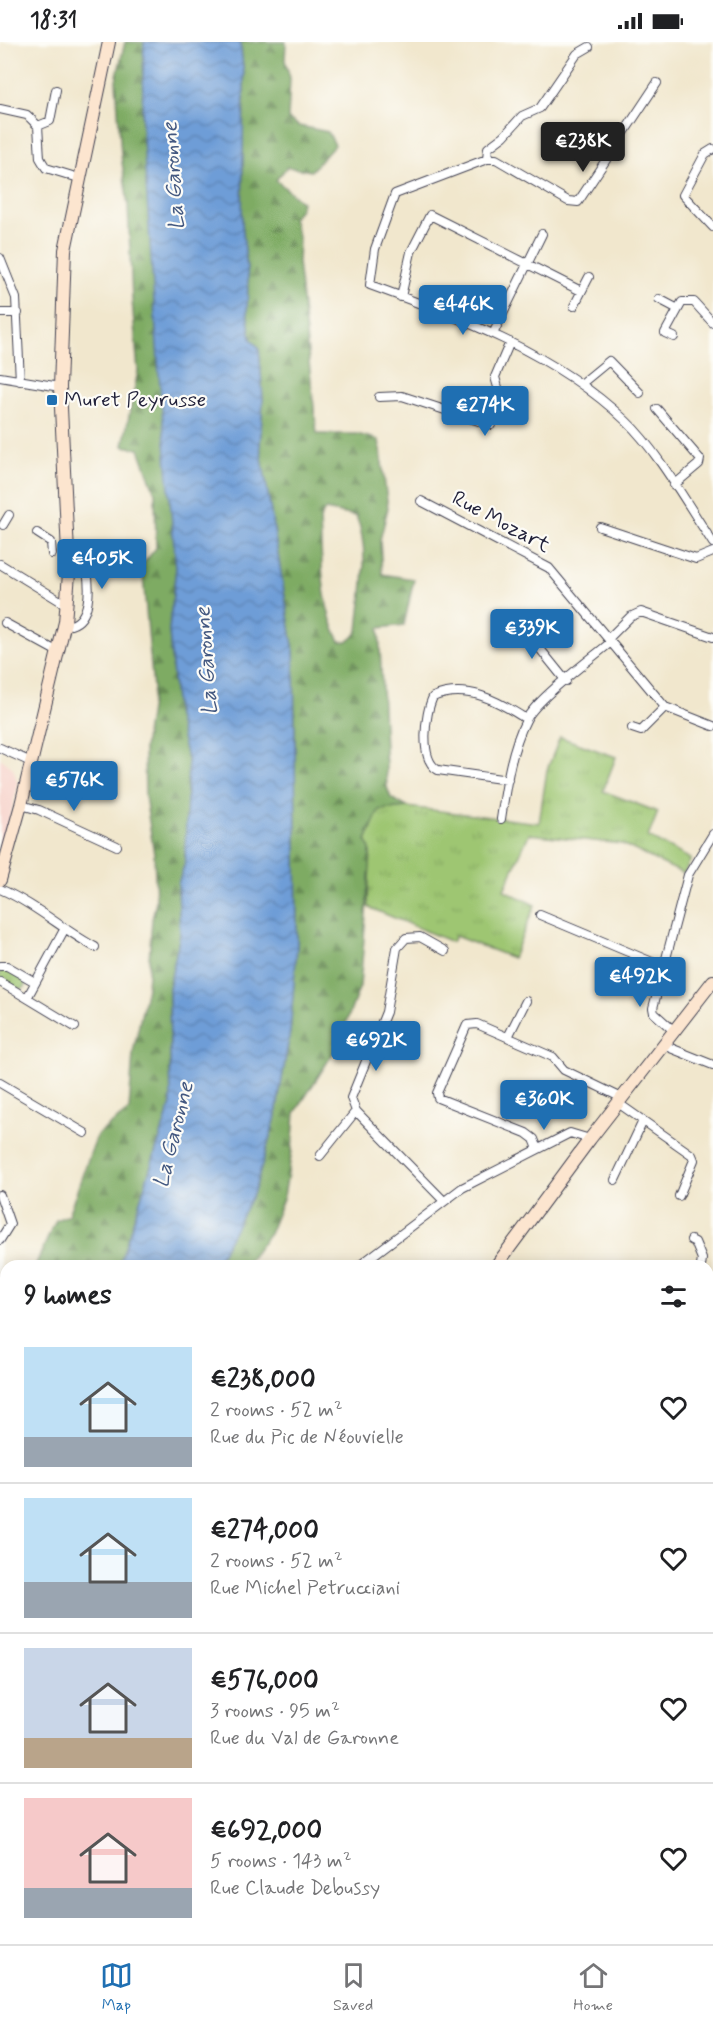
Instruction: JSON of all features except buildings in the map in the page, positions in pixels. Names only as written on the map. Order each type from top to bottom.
[{"type":"street","points":[[0,880],[21,806],[65,622],[69,555],[60,387],[65,250],[109,42]]},
{"type":"street","points":[[487,159],[488,148],[504,136],[522,116],[540,108],[577,54],[590,47]]},
{"type":"street","points":[[657,83],[578,202],[568,201],[496,159],[487,159],[395,194],[375,249],[370,285],[493,334],[582,384],[627,422],[674,485],[713,543]]},
{"type":"street","points":[[38,126],[50,121],[57,90]]},
{"type":"street","points":[[0,110],[27,115],[38,126],[40,158],[45,168],[79,178]]},
{"type":"street","points":[[713,149],[705,154],[683,195],[713,227]]},
{"type":"street","points":[[401,297],[411,252],[430,215],[581,291]]},
{"type":"street","points":[[493,334],[542,234]]},
{"type":"street","points":[[0,258],[15,293],[18,313],[20,381]]},
{"type":"street","points":[[574,306],[589,277]]},
{"type":"street","points":[[659,299],[678,309]]},
{"type":"street","points":[[674,337],[665,333],[681,302],[694,302],[713,323]]},
{"type":"street","points":[[0,313],[18,313]]},
{"type":"street","points":[[379,397],[402,396],[491,425],[501,398],[495,377],[510,342]]},
{"type":"street","points":[[582,384],[609,360],[640,393]]},
{"type":"street","points":[[0,377],[60,387]]},
{"type":"street","points":[[657,409],[700,459],[699,464],[674,485]]},
{"type":"street","name":"Rue Mozart","points":[[421,501],[549,568],[665,707],[713,726]]},
{"type":"street","points":[[3,525],[9,515]]},
{"type":"street","points":[[600,527],[696,559],[713,552]]},
{"type":"street","points":[[37,533],[51,542],[50,553],[69,555]]},
{"type":"street","points":[[0,564],[66,605]]},
{"type":"street","points":[[65,622],[71,626],[78,623],[84,616],[88,593],[87,571],[81,567],[74,567],[69,574]]},
{"type":"street","points":[[501,819],[508,780],[526,719],[542,701],[610,640],[630,617],[641,612],[713,637]]},
{"type":"street","points":[[5,623],[58,652]]},
{"type":"street","points":[[543,625],[541,650],[566,681]]},
{"type":"street","points":[[508,780],[438,770],[432,767],[427,756],[428,707],[433,697],[447,691],[476,694],[492,697],[526,719]]},
{"type":"street","points":[[632,728],[641,731],[665,707]]},
{"type":"street","points":[[0,748],[31,762]]},
{"type":"street","points":[[21,806],[39,810],[117,846]]},
{"type":"street","points":[[675,1032],[654,1013],[688,875],[713,834]]},
{"type":"street","points":[[0,889],[46,914],[64,930],[95,947]]},
{"type":"street","points":[[540,915],[664,967]]},
{"type":"street","points":[[27,998],[64,930]]},
{"type":"street","points":[[443,1200],[356,1111],[351,1098],[386,1012],[397,948],[406,938],[420,937],[445,951]]},
{"type":"street","points":[[0,966],[7,966],[35,982]]},
{"type":"street","points":[[500,1260],[590,1139],[713,981]]},
{"type":"street","points":[[0,982],[75,1027]]},
{"type":"street","points":[[508,1037],[526,1000]]},
{"type":"street","points":[[538,1149],[530,1135],[444,1103],[437,1095],[467,1025],[477,1024],[554,1058],[564,1070],[620,1101],[643,1121],[694,1157],[680,1196]]},
{"type":"street","points":[[663,1045],[713,1065]]},
{"type":"street","points":[[0,1083],[85,1133]]},
{"type":"street","points":[[320,1156],[356,1111]]},
{"type":"street","points":[[615,1180],[643,1121]]},
{"type":"street","points":[[367,1260],[443,1200],[570,1133],[590,1139]]},
{"type":"street","points":[[0,1195],[9,1224],[0,1240]]},
{"type":"street","points":[[691,1240],[695,1242],[700,1260]]},
{"type":"shaded area","points":[[0,758],[13,768],[18,785],[4,842],[0,846]]},
{"type":"green space","points":[[125,42],[144,42],[142,123],[176,568],[169,630],[176,712],[188,762],[185,863],[178,884],[180,935],[169,988],[171,1104],[121,1260],[38,1260],[56,1220],[68,1215],[97,1135],[129,1110],[133,1053],[147,987],[152,919],[156,901],[154,854],[145,796],[144,748],[153,689],[142,565],[156,548],[155,493],[139,449],[123,446],[138,371],[128,205],[121,155],[116,80]]},
{"type":"green space","points":[[240,42],[286,42],[285,60],[290,78],[288,119],[299,126],[328,132],[335,145],[311,171],[287,167],[276,180],[302,202],[293,218],[299,239],[298,262],[317,434],[357,434],[379,440],[388,508],[380,540],[382,574],[414,579],[404,625],[379,628],[387,787],[391,798],[407,807],[379,810],[366,840],[370,849],[370,866],[360,986],[337,1047],[295,1113],[292,1151],[284,1196],[269,1234],[250,1260],[218,1260],[254,1192],[275,1120],[290,1032],[297,946],[294,652],[260,446],[263,400],[259,348],[251,339],[247,312],[248,279],[242,223],[244,75]],"holes":[[[325,510],[356,516],[361,529],[364,558],[358,631],[350,639],[340,641],[333,628],[325,597],[320,518]]]},
{"type":"green space","points":[[560,737],[616,757],[603,791],[658,812],[648,837],[691,859],[684,874],[622,844],[529,834],[504,890],[535,905],[513,958],[455,936],[452,942],[368,907],[370,849],[366,840],[379,810],[407,807],[539,823],[547,770]]},
{"type":"green space","points":[[4,968],[25,979],[25,987],[20,990],[0,979],[0,970]]},
{"type":"water","name":"La Garonne","points":[[144,42],[240,42],[244,75],[242,223],[248,279],[247,312],[251,339],[259,348],[263,400],[260,446],[294,652],[297,946],[290,1032],[275,1120],[254,1192],[218,1260],[121,1260],[171,1104],[169,988],[180,935],[178,884],[185,863],[188,762],[176,712],[169,630],[176,568],[159,375],[142,123]]},
{"type":"place","name":"Muret Peyrusse","points":[[52,400]]}]
